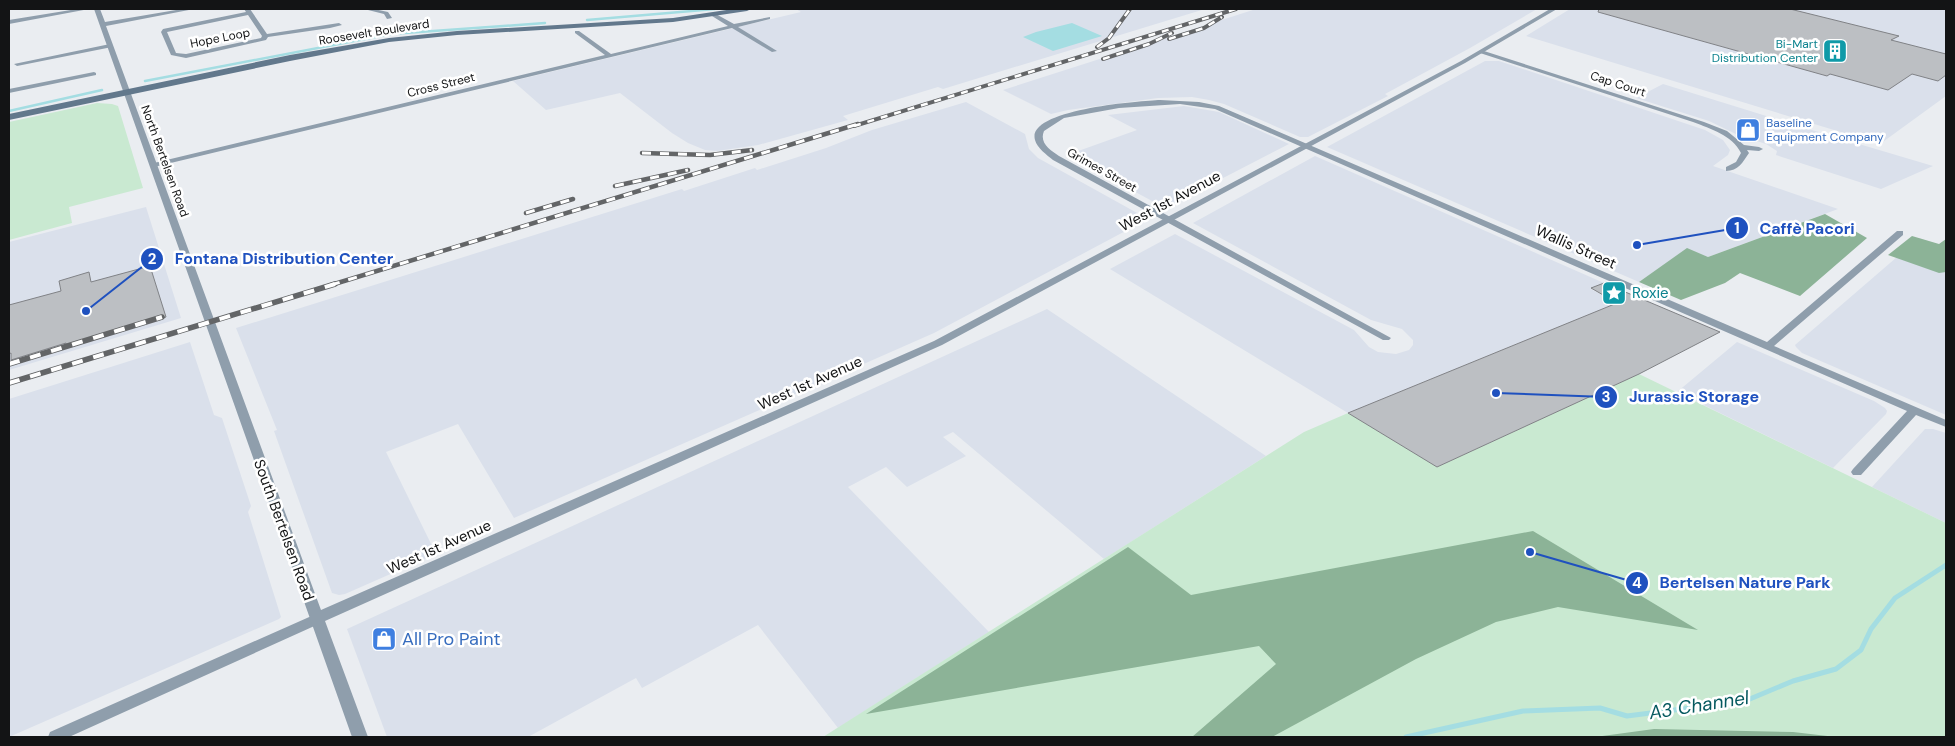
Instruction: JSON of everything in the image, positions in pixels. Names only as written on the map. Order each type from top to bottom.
[{"type":"main road","name":"Roosevelt Boulevard","points":[[9,117],[389,40],[457,33],[638,23],[714,15],[747,9]]},
{"type":"street","points":[[9,22],[86,9]]},
{"type":"street","name":"North Bertelsen Road","points":[[97,9],[211,321]]},
{"type":"street","points":[[102,25],[190,9]]},
{"type":"street","points":[[369,9],[386,13],[389,18]]},
{"type":"street","name":"West 1st Avenue","points":[[55,737],[316,619],[915,354],[1482,52],[1554,9]]},
{"type":"street","name":"Hope Loop","points":[[248,11],[265,36],[264,39],[257,42],[177,57],[174,55],[164,31],[248,11]]},
{"type":"street","points":[[714,15],[774,51]]},
{"type":"street","name":"Cross Street","points":[[154,165],[768,18]]},
{"type":"street","points":[[265,36],[339,25]]},
{"type":"street","points":[[577,32],[610,56]]},
{"type":"street","points":[[17,64],[110,46]]},
{"type":"street","name":"Cap Court","points":[[1482,52],[1704,124],[1728,136],[1744,147],[1759,149]]},
{"type":"street","points":[[9,90],[94,74]]},
{"type":"street","name":"Grimes Street","points":[[1192,102],[1156,102],[1062,116],[1050,122],[1041,130],[1038,138],[1040,145],[1056,158],[1386,338]]},
{"type":"street","name":"Wallis Street","points":[[1192,102],[1229,111],[1946,424]]},
{"type":"street","points":[[1729,169],[1743,158],[1746,153],[1744,147]]},
{"type":"street","points":[[1768,346],[1900,233]]},
{"type":"street","name":"South Bertelsen Road","points":[[211,321],[316,619],[360,737]]},
{"type":"street","points":[[1857,472],[1914,410]]},
{"type":"shaded area","points":[[796,9],[1205,9],[943,89],[938,87],[843,116],[848,120],[758,145],[717,151],[705,150],[688,143],[620,93],[546,110],[513,81],[801,12]]},
{"type":"shaded area","points":[[1256,9],[1537,9],[1385,94],[1388,96],[1308,137],[1300,137],[1224,104],[1192,97],[1158,98],[1051,114],[1003,90]]},
{"type":"shaded area","points":[[1570,9],[1946,9],[1946,96],[1880,144],[1526,36]]},
{"type":"shaded area","points":[[1485,61],[1499,61],[1705,130],[1723,140],[1730,150],[1728,155],[1713,166],[1838,209],[1708,257],[1687,249],[1639,282],[1327,147]]},
{"type":"shaded area","points":[[1663,84],[1933,166],[1881,189],[1776,155],[1777,151],[1766,144],[1738,135],[1709,121],[1636,98]]},
{"type":"shaded area","points":[[966,102],[1025,134],[1029,149],[1038,158],[1148,219],[934,333],[514,518],[458,424],[386,452],[436,554],[345,594],[332,593],[274,431],[277,430],[236,328],[682,189],[684,191],[755,168],[757,170],[826,148],[872,130]]},
{"type":"shaded area","points":[[1184,106],[1219,112],[1289,144],[1165,208],[1067,155],[1137,130],[1108,115]]},
{"type":"shaded area","points":[[1315,156],[1604,283],[1591,289],[1617,303],[1348,413],[1110,269],[1175,234],[1354,330],[1369,347],[1378,352],[1396,354],[1409,350],[1413,345],[1413,340],[1402,329],[1371,320],[1193,223]]},
{"type":"shaded area","points":[[146,207],[181,318],[9,370],[9,242]]},
{"type":"shaded area","points":[[1919,238],[1946,247],[1946,415],[1802,353],[1795,345]]},
{"type":"shaded area","points":[[1047,309],[1266,456],[1104,559],[953,432],[943,437],[966,456],[907,487],[886,467],[848,487],[989,632],[838,728],[758,625],[642,688],[636,678],[528,737],[387,737],[347,629]]},
{"type":"shaded area","points":[[190,342],[214,415],[222,418],[251,506],[248,512],[281,617],[9,737],[9,399]]},
{"type":"shaded area","points":[[1737,342],[1874,401],[1885,408],[1886,414],[1833,468],[1677,392]]},
{"type":"shaded area","points":[[1925,429],[1946,433],[1946,523],[1872,487]]},
{"type":"green space","points":[[97,103],[118,106],[143,188],[69,207],[72,223],[9,240],[9,122]]},
{"type":"green space","points":[[1825,214],[1867,238],[1800,296],[1740,273],[1725,283],[1681,300],[1639,282],[1687,248],[1708,257]]},
{"type":"green space","points":[[1912,236],[1939,244],[1946,239],[1946,272],[1939,273],[1888,255]]},
{"type":"green space","points":[[1639,374],[1946,523],[1946,737],[823,737],[1304,432],[1348,413],[1437,467]]},
{"type":"green space","points":[[1533,531],[1698,630],[1558,607],[1496,622],[1416,659],[1272,737],[1192,737],[1276,664],[1259,646],[866,714],[1128,547],[1191,595]]},
{"type":"green space","points":[[1654,729],[1793,732],[1836,737],[1595,737]]},
{"type":"water","points":[[1072,23],[1102,36],[1053,51],[1023,37],[1036,32]]},
{"type":"building","name":"Bi-Mart Distribution Center","points":[[1599,9],[1790,9],[1899,36],[1891,40],[1946,54],[1946,75],[1938,81],[1912,74],[1888,90],[1830,74],[1827,76],[1598,12]]},
{"type":"building","points":[[150,266],[166,317],[67,348],[66,343],[11,360],[11,353],[9,354],[9,305],[61,291],[59,281],[89,272],[91,282]]},
{"type":"building","points":[[1604,283],[1720,332],[1639,374],[1437,467],[1348,413],[1617,303],[1591,288]]},
{"type":"waterway","points":[[587,20],[715,9]]},
{"type":"waterway","points":[[145,81],[391,34],[545,23]]},
{"type":"waterway","points":[[9,111],[102,90]]},
{"type":"waterway","name":"A3 Channel","points":[[1406,737],[1523,711],[1600,708],[1627,716],[1745,701],[1793,681],[1836,669],[1861,650],[1871,629],[1895,598],[1946,565]]},
{"type":"railway","points":[[1097,47],[1109,38],[1130,9]]},
{"type":"railway","points":[[854,126],[1236,9]]},
{"type":"railway","points":[[1169,39],[1204,28],[1222,17]]},
{"type":"railway","points":[[1103,59],[1149,44],[1172,33]]},
{"type":"railway","points":[[331,285],[858,124]]},
{"type":"railway","points":[[642,153],[710,155],[752,150]]},
{"type":"railway","points":[[615,186],[688,170]]},
{"type":"railway","points":[[526,213],[573,199]]},
{"type":"railway","points":[[9,383],[335,284]]},
{"type":"railway","points":[[9,364],[162,317]]},
{"type":"place","name":"Bi-Mart Distribution Center","points":[[1835,51]]},
{"type":"place","name":"Baseline Equipment Company","points":[[1748,130]]},
{"type":"place","name":"Caffè Pacori","points":[[1637,245]]},
{"type":"place","name":"Roxie","points":[[1614,293]]},
{"type":"place","name":"Fontana Distribution Center","points":[[86,311]]},
{"type":"place","name":"Jurassic Storage","points":[[1496,393]]},
{"type":"place","name":"Bertelsen Nature Park","points":[[1530,552]]},
{"type":"place","name":"All Pro Paint","points":[[384,639]]}]
